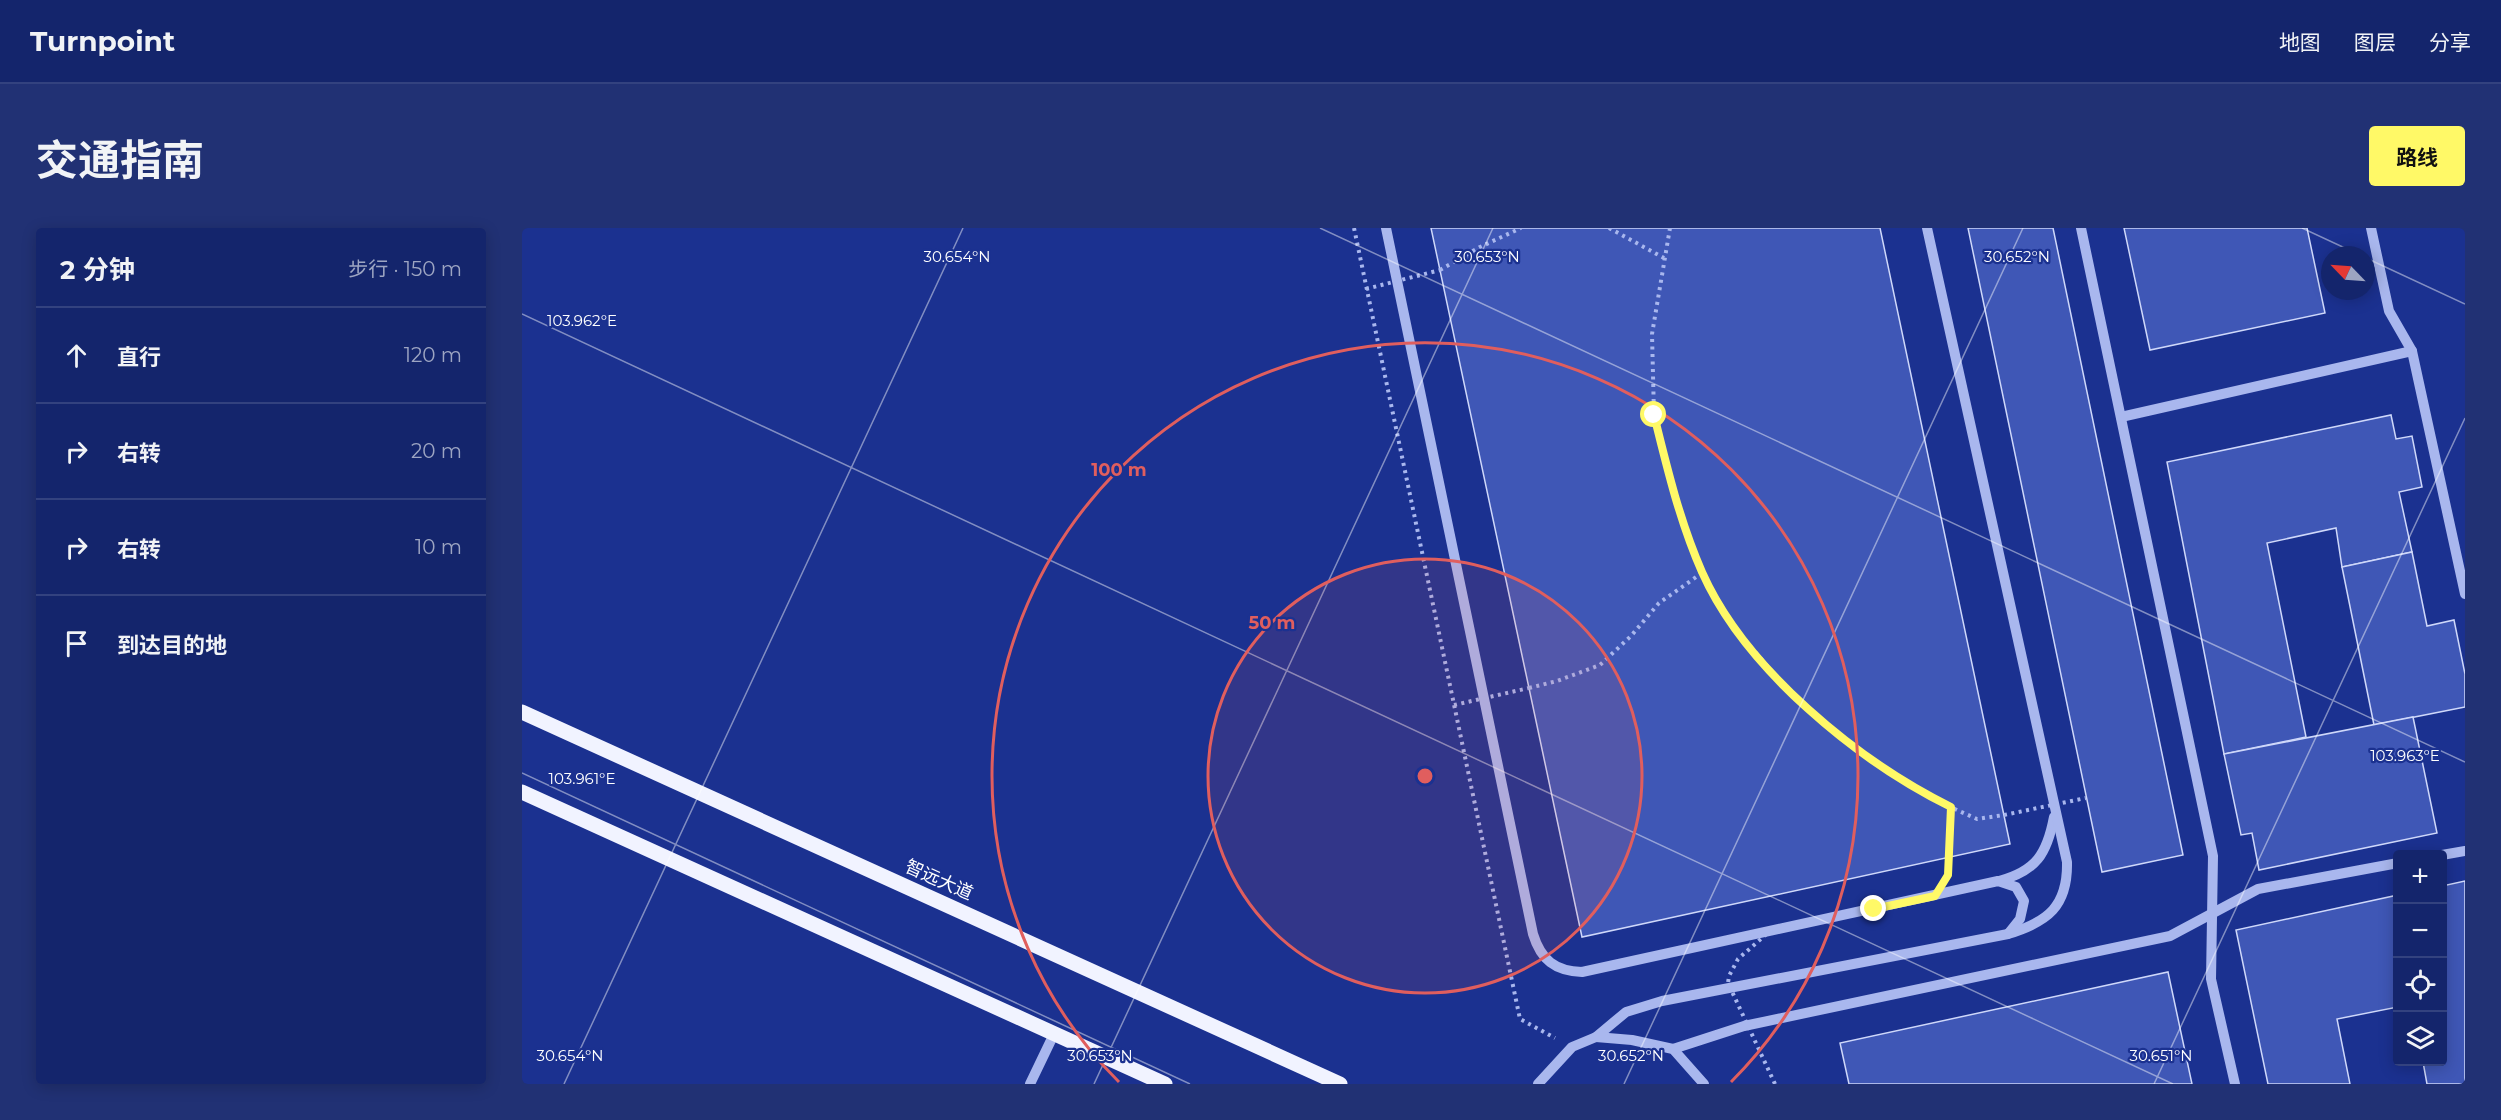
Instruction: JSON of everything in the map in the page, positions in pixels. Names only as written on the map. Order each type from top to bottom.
[{"type":"main road","name":"智远大道","points":[[522,712],[1340,1084]]},
{"type":"main road","points":[[522,792],[1165,1084]]},
{"type":"lane","points":[[1386,228],[1533,934],[1538,950],[1547,962],[1557,968],[1582,972],[2019,876],[2036,863],[2049,843],[2055,811]]},
{"type":"lane","points":[[1538,1084],[1572,1047],[1596,1037],[1626,1012],[1662,1001],[2008,934],[2039,923],[2059,903],[2064,892],[2067,862],[1927,228]]},
{"type":"lane","points":[[2081,228],[2213,856],[2211,979],[2235,1084]]},
{"type":"lane","points":[[2371,228],[2389,311],[2412,351],[2465,594]]},
{"type":"lane","points":[[2121,417],[2412,351]]},
{"type":"lane","points":[[2447,854],[2465,850]]},
{"type":"lane","points":[[1596,1037],[1632,1040],[1673,1049],[1744,1026],[2170,936],[2258,889],[2393,864]]},
{"type":"lane","points":[[1998,881],[2016,887],[2024,901],[2020,919],[2008,934]]},
{"type":"lane","points":[[1030,1084],[1054,1034]]},
{"type":"lane","points":[[1673,1049],[1704,1084]]},
{"type":"path","points":[[1354,228],[1520,1019],[1572,1047]]},
{"type":"path","points":[[1366,289],[1440,270],[1480,247],[1521,228]]},
{"type":"path","points":[[1609,228],[1664,258]]},
{"type":"path","points":[[1670,228],[1652,334],[1654,415],[1672,490],[1702,573],[1736,630],[1795,698],[1870,760],[1951,807],[1977,819],[2086,798]]},
{"type":"path","points":[[1454,705],[1557,681],[1600,665],[1631,636],[1659,603],[1702,573]]},
{"type":"path","points":[[1775,1084],[1728,983],[1738,959],[1770,931],[1935,896],[1948,875],[1951,807]]},
{"type":"building","points":[[1431,228],[1880,228],[2010,844],[1582,937]]},
{"type":"building","points":[[1968,228],[2053,228],[2183,855],[2102,872]]},
{"type":"building","points":[[2124,228],[2307,228],[2325,313],[2150,350]]},
{"type":"building","points":[[2391,415],[2396,439],[2412,436],[2422,487],[2399,492],[2412,552],[2342,567],[2336,528],[2267,543],[2306,737],[2224,754],[2167,462]]},
{"type":"building","points":[[2412,552],[2427,626],[2454,620],[2465,674],[2465,707],[2374,725],[2342,567]]},
{"type":"building","points":[[2413,717],[2437,833],[2259,870],[2252,833],[2241,835],[2224,754]]},
{"type":"building","points":[[2465,881],[2465,1084],[2427,1084],[2424,1066],[2447,1066],[2447,885]]},
{"type":"building","points":[[2393,896],[2393,1008],[2337,1019],[2350,1084],[2268,1084],[2236,930]]},
{"type":"building","points":[[2168,972],[2192,1084],[1849,1084],[1840,1043]]},
{"type":"route","points":[[1654,415],[1672,490],[1702,573],[1736,630],[1795,698],[1870,760],[1951,807],[1948,875],[1935,896],[1874,909]]}]
